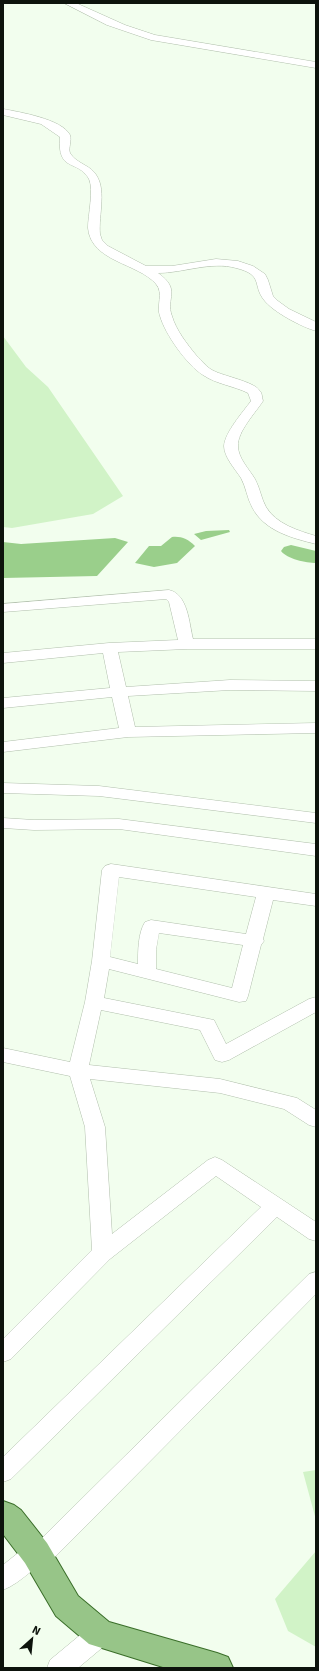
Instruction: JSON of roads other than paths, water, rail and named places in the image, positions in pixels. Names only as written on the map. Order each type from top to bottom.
[{"type":"main road","points":[[3,1514],[10,1520],[36,1553],[67,1606],[100,1634],[217,1668]]},
{"type":"street","points":[[69,3],[131,32],[154,38],[316,65]]},
{"type":"street","points":[[3,112],[45,122],[59,130],[64,136],[65,152],[69,157],[90,173],[95,180],[94,235],[101,245],[156,277],[167,291],[165,314],[180,342],[200,368],[210,374],[243,385],[254,391],[257,401],[236,432],[231,445],[233,454],[249,481],[260,508],[270,521],[286,531],[316,540]]},
{"type":"street","points":[[145,270],[229,263],[246,266],[262,277],[266,295],[276,306],[316,327]]},
{"type":"street","points":[[3,608],[169,594],[176,600],[187,644]]},
{"type":"street","points":[[3,658],[109,648],[187,644],[316,644]]},
{"type":"street","points":[[109,648],[128,732]]},
{"type":"street","points":[[3,703],[119,692],[230,685],[316,686]]},
{"type":"street","points":[[3,747],[128,732],[316,728]]},
{"type":"street","points":[[3,788],[99,791],[316,818]]},
{"type":"street","points":[[3,823],[34,825],[119,824],[316,850]]},
{"type":"street","points":[[103,1253],[95,1127],[78,1071],[94,1002],[101,961],[111,870],[316,900]]},
{"type":"street","points":[[101,961],[239,996],[255,941],[266,893]]},
{"type":"street","points":[[147,972],[147,950],[151,926],[255,941]]},
{"type":"street","points":[[94,1002],[207,1025],[222,1055],[316,1004]]},
{"type":"street","points":[[3,1055],[78,1071],[220,1086],[290,1103],[316,1120]]},
{"type":"street","points":[[3,1353],[103,1253],[215,1164],[316,1234]]},
{"type":"street","points":[[3,1472],[275,1206]]},
{"type":"street","points":[[3,1579],[36,1553],[47,1549],[316,1280]]},
{"type":"street","points":[[58,1668],[100,1634]]},
{"type":"waterway","points":[[291,551],[310,557],[316,557]]}]
